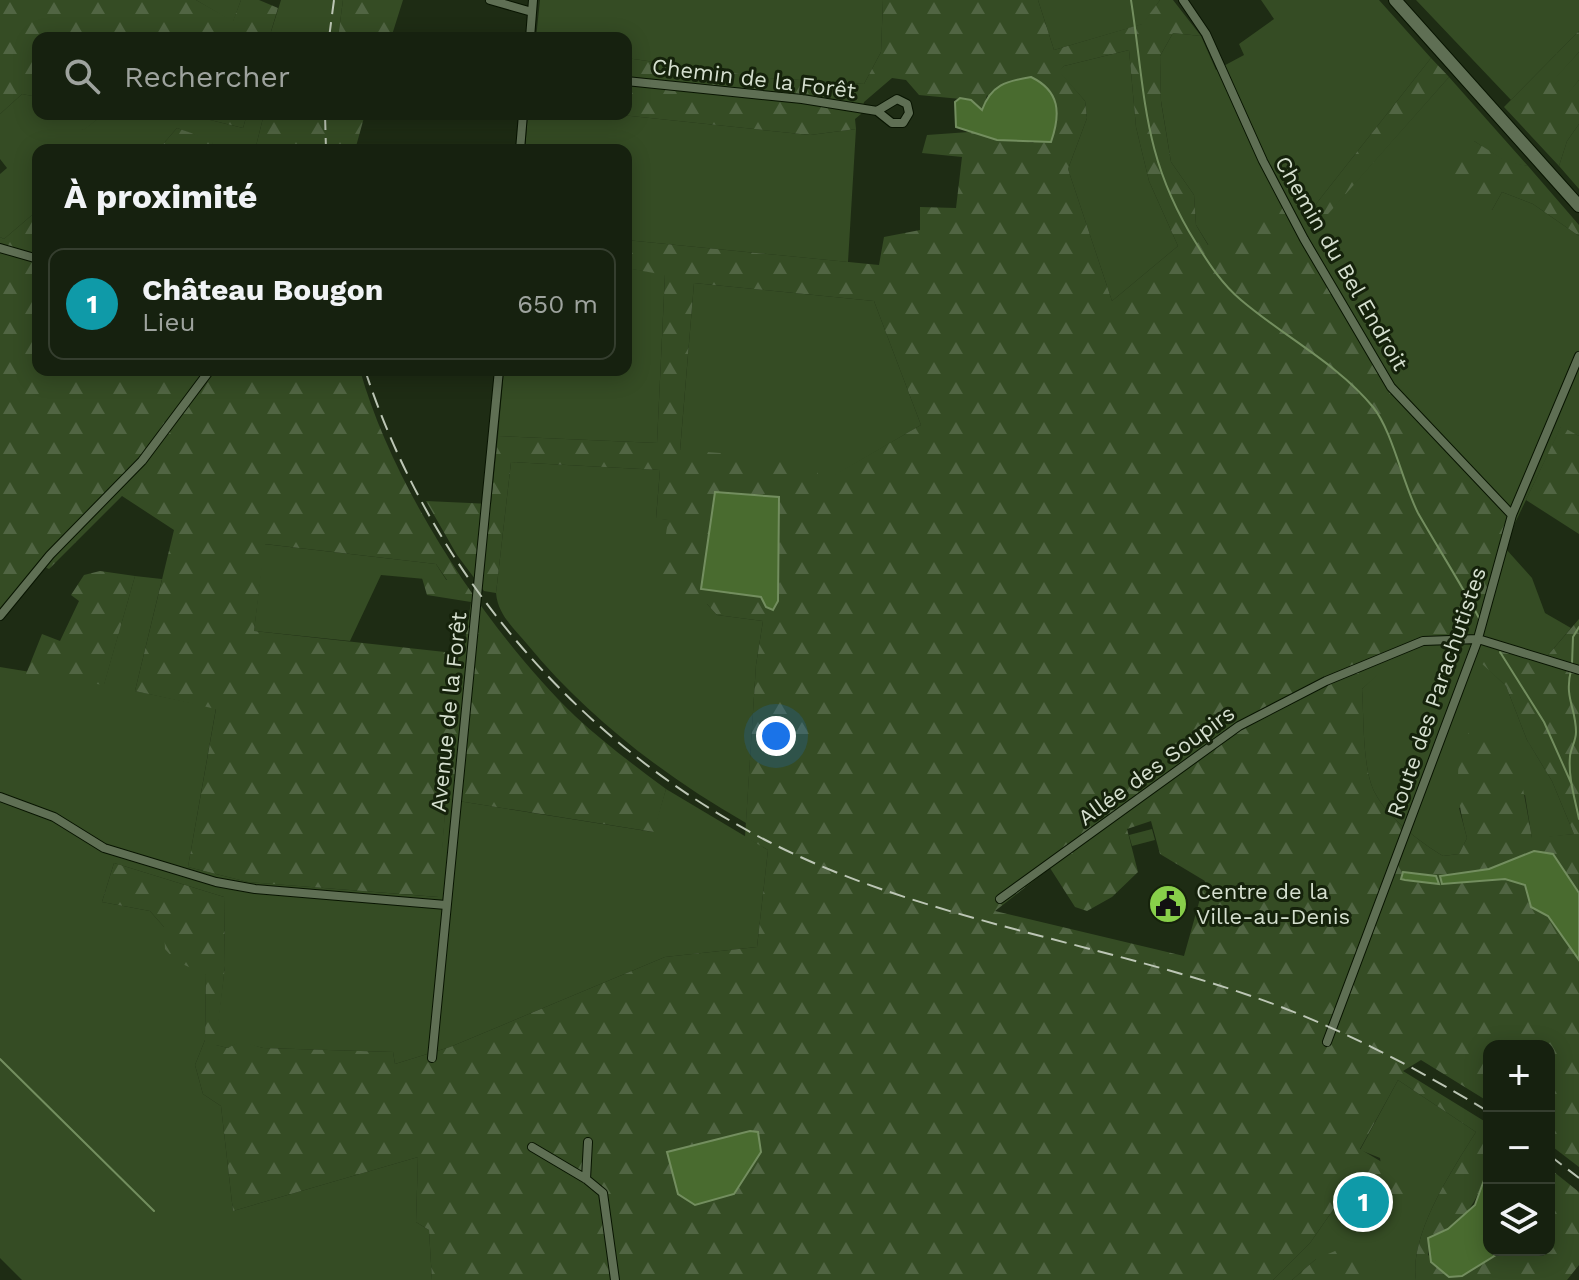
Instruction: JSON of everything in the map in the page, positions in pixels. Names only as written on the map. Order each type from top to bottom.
[{"type":"main road","points":[[1395,0],[1579,206]]},
{"type":"street","points":[[490,0],[532,12]]},
{"type":"street","points":[[530,32],[533,0]]},
{"type":"street","name":"Chemin du Bel Endroit","points":[[1183,0],[1206,34],[1263,161],[1297,226],[1391,387],[1512,515]]},
{"type":"street","name":"Chemin de la Forêt","points":[[632,82],[802,99],[877,111]]},
{"type":"street","points":[[520,144],[522,120]]},
{"type":"street","points":[[0,248],[32,257]]},
{"type":"street","name":"Route des Parachutistes","points":[[1327,1042],[1478,639],[1512,515],[1579,356]]},
{"type":"street","points":[[0,616],[34,575],[142,461],[206,376]]},
{"type":"street","name":"Avenue de la Forêt","points":[[432,1058],[498,376]]},
{"type":"street","name":"Allée des Soupirs","points":[[1000,899],[1239,726],[1326,681],[1423,641],[1445,637],[1478,639],[1579,670]]},
{"type":"street","points":[[0,797],[54,817],[118,853],[216,882],[255,889],[446,905]]},
{"type":"street","points":[[586,1179],[588,1142]]},
{"type":"street","points":[[532,1147],[586,1179],[603,1193],[615,1280]]},
{"type":"green space","points":[[0,0],[196,0],[233,21],[241,0],[259,0],[278,8],[271,32],[32,32],[32,96],[22,94],[0,114]]},
{"type":"green space","points":[[196,0],[241,0],[233,22]]},
{"type":"green space","points":[[281,0],[343,0],[339,32],[271,32]]},
{"type":"green space","points":[[343,0],[403,0],[393,32],[339,32]]},
{"type":"green space","points":[[540,0],[883,0],[881,52],[864,84],[769,78],[632,59],[632,32],[537,32]]},
{"type":"green space","points":[[883,0],[1038,0],[1054,50],[1142,24],[1160,0],[1173,0],[1201,36],[1173,33],[1160,56],[1161,102],[1171,162],[1194,195],[1196,225],[1208,245],[1281,203],[1388,389],[1515,523],[1474,631],[1405,650],[1362,689],[1366,757],[1375,793],[1396,820],[1443,856],[1459,854],[1467,838],[1459,794],[1459,764],[1467,736],[1475,723],[1491,726],[1519,767],[1532,838],[1574,834],[1552,781],[1527,740],[1506,686],[1479,661],[1486,644],[1543,661],[1579,619],[1579,893],[1553,853],[1489,879],[1505,879],[1526,885],[1531,907],[1548,916],[1579,960],[1579,1167],[1555,1149],[1555,1040],[1483,1040],[1483,1098],[1421,1060],[1403,1071],[1483,1120],[1483,1179],[1479,1191],[1462,1218],[1431,1236],[1428,1255],[1462,1276],[1494,1256],[1555,1256],[1555,1173],[1579,1192],[1579,1265],[1567,1280],[1416,1280],[1419,1243],[1434,1203],[1476,1132],[1398,1080],[1360,1149],[1407,1177],[1408,1193],[1387,1207],[1363,1182],[1342,1197],[1310,1243],[1273,1280],[432,1280],[429,1230],[416,1222],[418,1157],[233,1211],[221,1106],[203,1094],[195,1065],[205,1040],[206,975],[176,961],[165,949],[164,927],[150,911],[102,902],[114,863],[224,897],[225,966],[216,1045],[228,1048],[240,1041],[263,1048],[393,1052],[395,1064],[450,1047],[665,957],[757,947],[768,850],[745,837],[756,665],[763,621],[717,615],[707,604],[657,597],[668,520],[656,519],[660,470],[511,462],[496,593],[484,591],[457,555],[426,501],[491,504],[498,436],[657,443],[665,275],[632,269],[632,241],[879,265],[884,237],[920,230],[920,207],[956,208],[962,157],[922,153],[927,135],[969,132],[1034,143],[987,95],[983,110],[971,100],[919,95],[906,80],[892,78],[864,102],[861,114],[855,119],[856,129],[810,135],[632,116],[632,59],[769,78],[864,84],[881,52]],"holes":[[[1129,50],[1136,127],[1149,181],[1178,246],[1112,301],[1068,169],[1087,118],[1085,101],[1059,71],[1064,66]],[[694,283],[874,301],[921,425],[820,483],[815,460],[680,450]],[[779,497],[778,601],[773,609],[766,607],[761,597]],[[1151,821],[1160,854],[1205,881],[1184,956],[995,911],[1050,868],[1075,907],[1087,911],[1112,897],[1138,872],[1127,829]]]},
{"type":"green space","points":[[1038,0],[1160,0],[1143,24],[1054,50]]},
{"type":"green space","points":[[1261,0],[1379,0],[1431,58],[1316,204],[1321,221],[1449,77],[1528,166],[1506,162],[1474,141],[1492,210],[1502,192],[1533,204],[1579,236],[1579,436],[1561,427],[1515,523],[1388,389],[1281,204],[1209,246],[1196,225],[1194,195],[1171,162],[1161,101],[1160,56],[1173,33],[1201,36],[1216,70],[1244,55],[1239,44],[1274,19]]},
{"type":"green space","points":[[1416,0],[1579,0],[1579,31],[1511,100]]},
{"type":"green space","points":[[1579,31],[1579,52],[1553,81],[1568,93],[1579,80],[1579,124],[1567,141],[1559,166],[1504,107]]},
{"type":"green space","points":[[1129,50],[1136,127],[1149,181],[1178,246],[1112,301],[1068,169],[1087,118],[1085,101],[1058,71],[1064,66]]},
{"type":"green space","points":[[1579,52],[1579,80],[1568,94],[1552,81]]},
{"type":"green space","points":[[1431,58],[1449,77],[1321,222],[1316,204]]},
{"type":"green space","points":[[22,94],[32,96],[32,120],[68,120],[83,130],[96,120],[210,120],[243,128],[245,120],[262,120],[256,144],[212,144],[177,128],[163,144],[32,144],[32,215],[4,239],[0,237],[0,174],[7,168],[0,159],[0,114]]},
{"type":"green space","points":[[632,116],[810,135],[856,129],[848,262],[632,241],[632,144],[526,144],[528,120],[632,120]]},
{"type":"green space","points":[[63,120],[96,120],[84,130],[69,129]]},
{"type":"green space","points":[[210,120],[245,120],[243,128]]},
{"type":"green space","points":[[262,120],[363,120],[357,144],[256,144]]},
{"type":"green space","points":[[1579,124],[1579,189],[1559,166],[1567,141]]},
{"type":"green space","points":[[177,128],[214,141],[212,144],[163,144]]},
{"type":"green space","points":[[1474,141],[1506,161],[1528,166],[1579,225],[1579,236],[1533,204],[1502,192],[1492,210],[1446,181],[1452,161]]},
{"type":"green space","points":[[32,215],[32,376],[362,376],[395,462],[419,509],[477,600],[509,643],[575,716],[666,789],[654,832],[446,799],[439,897],[248,882],[188,867],[216,709],[135,691],[174,530],[122,496],[49,569],[38,564],[0,610],[0,237],[4,239]],"holes":[[[265,544],[436,564],[447,580],[422,578],[427,595],[471,602],[463,654],[254,631]]]},
{"type":"green space","points":[[632,269],[665,274],[657,443],[498,436],[503,376],[632,376]]},
{"type":"green space","points":[[694,283],[874,301],[921,425],[820,484],[680,451]]},
{"type":"green space","points":[[1561,426],[1579,436],[1579,534],[1526,500]]},
{"type":"green space","points":[[511,462],[660,470],[656,518],[668,520],[707,604],[717,615],[763,621],[756,665],[746,823],[656,765],[601,720],[550,671],[503,614],[496,593]]},
{"type":"green space","points":[[264,544],[436,564],[447,581],[381,575],[350,641],[254,631]]},
{"type":"green space","points":[[1506,549],[1532,578],[1545,613],[1571,628],[1543,661],[1480,661],[1506,686],[1527,740],[1552,781],[1574,834],[1532,839],[1525,795],[1459,808],[1467,838],[1459,854],[1443,856],[1396,820],[1375,793],[1366,757],[1362,689]]},
{"type":"green space","points":[[100,571],[135,576],[104,685],[26,674],[42,634],[60,641],[79,601],[71,595],[84,575]]},
{"type":"green space","points":[[135,576],[162,579],[135,691],[216,708],[188,867],[248,882],[438,897],[446,799],[653,832],[666,789],[768,850],[757,947],[665,957],[450,1047],[395,1064],[393,1052],[263,1048],[240,1042],[228,1048],[215,1045],[225,966],[224,897],[114,863],[102,902],[150,911],[206,975],[205,1040],[195,1065],[203,1094],[221,1106],[233,1211],[418,1157],[416,1222],[429,1230],[432,1280],[22,1280],[0,1258],[0,667],[104,684]]},
{"type":"green space","points":[[1152,829],[1155,840],[1132,846],[1129,835]]},
{"type":"green space","points":[[1398,1080],[1476,1132],[1434,1203],[1419,1243],[1416,1280],[1376,1280],[1376,1261],[1316,1259],[1292,1280],[1273,1280],[1310,1243],[1342,1197],[1363,1182],[1387,1207],[1380,1158],[1360,1150]]},
{"type":"green space","points":[[1347,1246],[1376,1261],[1376,1280],[1292,1280],[1316,1259]]},
{"type":"shaded area","points":[[1031,77],[1048,89],[1056,104],[1051,142],[997,140],[956,127],[955,102],[960,98],[971,100],[982,110],[990,95],[1000,86]]},
{"type":"shaded area","points":[[715,492],[779,497],[778,601],[773,610],[766,607],[761,597],[701,589]]},
{"type":"shaded area","points":[[1534,851],[1553,854],[1579,893],[1579,960],[1548,916],[1531,907],[1525,885],[1505,879],[1442,884],[1440,876],[1489,869]]},
{"type":"shaded area","points":[[1403,872],[1436,876],[1439,884],[1401,879]]},
{"type":"shaded area","points":[[750,1131],[758,1132],[761,1152],[734,1194],[695,1205],[678,1194],[667,1152]]},
{"type":"shaded area","points":[[1483,1183],[1483,1256],[1494,1256],[1462,1276],[1449,1277],[1431,1262],[1428,1238],[1448,1229],[1475,1205]]},
{"type":"waterway","points":[[1131,0],[1149,125],[1165,182],[1178,212],[1211,266],[1234,294],[1344,377],[1373,407],[1386,429],[1418,513],[1479,618]]},
{"type":"waterway","points":[[1572,664],[1573,637],[1579,627]]},
{"type":"waterway","points":[[1500,652],[1544,722],[1572,785]]},
{"type":"waterway","points":[[1571,670],[1569,688],[1576,732],[1570,772],[1579,819]]},
{"type":"waterway","points":[[0,1059],[154,1211]]},
{"type":"railway","points":[[330,32],[334,0]]},
{"type":"railway","points":[[325,120],[326,144]]},
{"type":"railway","points":[[367,376],[397,453],[438,531],[487,604],[544,672],[607,733],[677,787],[752,833],[833,871],[937,907],[1202,980],[1285,1008],[1374,1048],[1483,1109]]},
{"type":"railway","points":[[1555,1160],[1579,1178]]},
{"type":"place","name":"Centre de la Ville-au-Denis","points":[[1168,904]]},
{"type":"place","name":"Château Bougon","points":[[1363,1202]]}]
